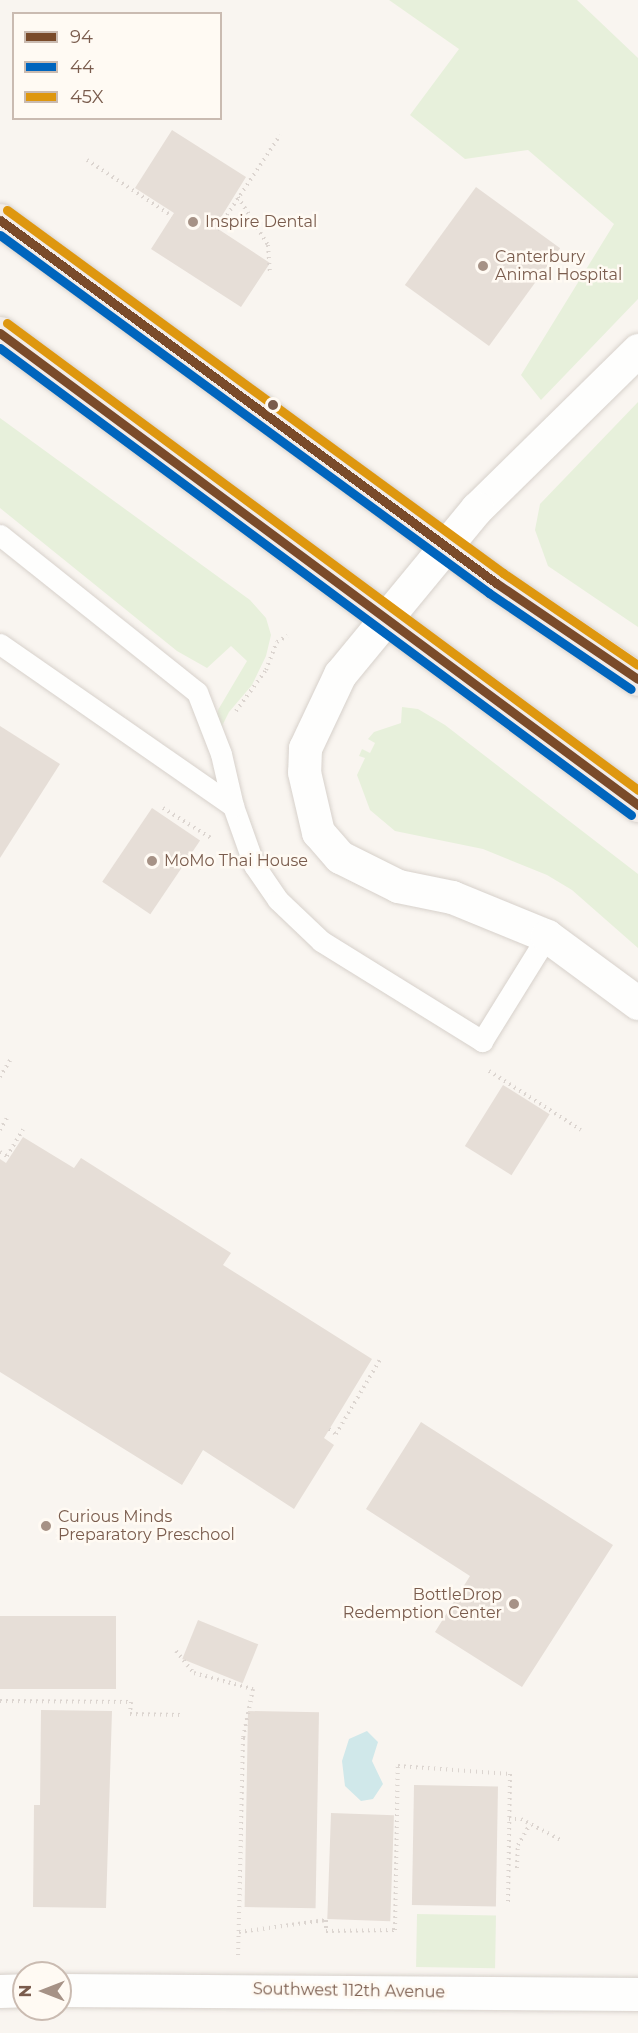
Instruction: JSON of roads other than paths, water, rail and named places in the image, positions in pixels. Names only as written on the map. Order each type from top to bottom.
[{"type":"highway","points":[[0,220],[446,545],[638,679]]},
{"type":"highway","points":[[0,333],[387,617],[638,805]]},
{"type":"street","points":[[638,350],[510,474],[446,545],[340,674],[305,748],[304,772],[318,832],[340,857],[398,886],[452,897],[547,936],[638,1003]]},
{"type":"street","name":"Southwest 112th Avenue","points":[[72,1990],[238,1989],[638,1994]]},
{"type":"lane","points":[[0,535],[197,692],[221,754],[233,806],[254,866],[278,900],[321,941],[482,1041],[547,936]]},
{"type":"lane","points":[[0,644],[233,806]]},
{"type":"water","points":[[367,1731],[378,1742],[372,1761],[383,1784],[373,1799],[361,1801],[345,1786],[342,1761],[349,1739]]},
{"type":"place","name":"Inspire Dental","points":[[193,222]]},
{"type":"place","name":"Canterbury Animal Hospital","points":[[483,266]]},
{"type":"place","name":"MoMo Thai House","points":[[152,861]]},
{"type":"place","name":"Curious Minds Preparatory Preschool","points":[[46,1526]]},
{"type":"place","name":"BottleDrop Redemption Center","points":[[514,1604]]}]
